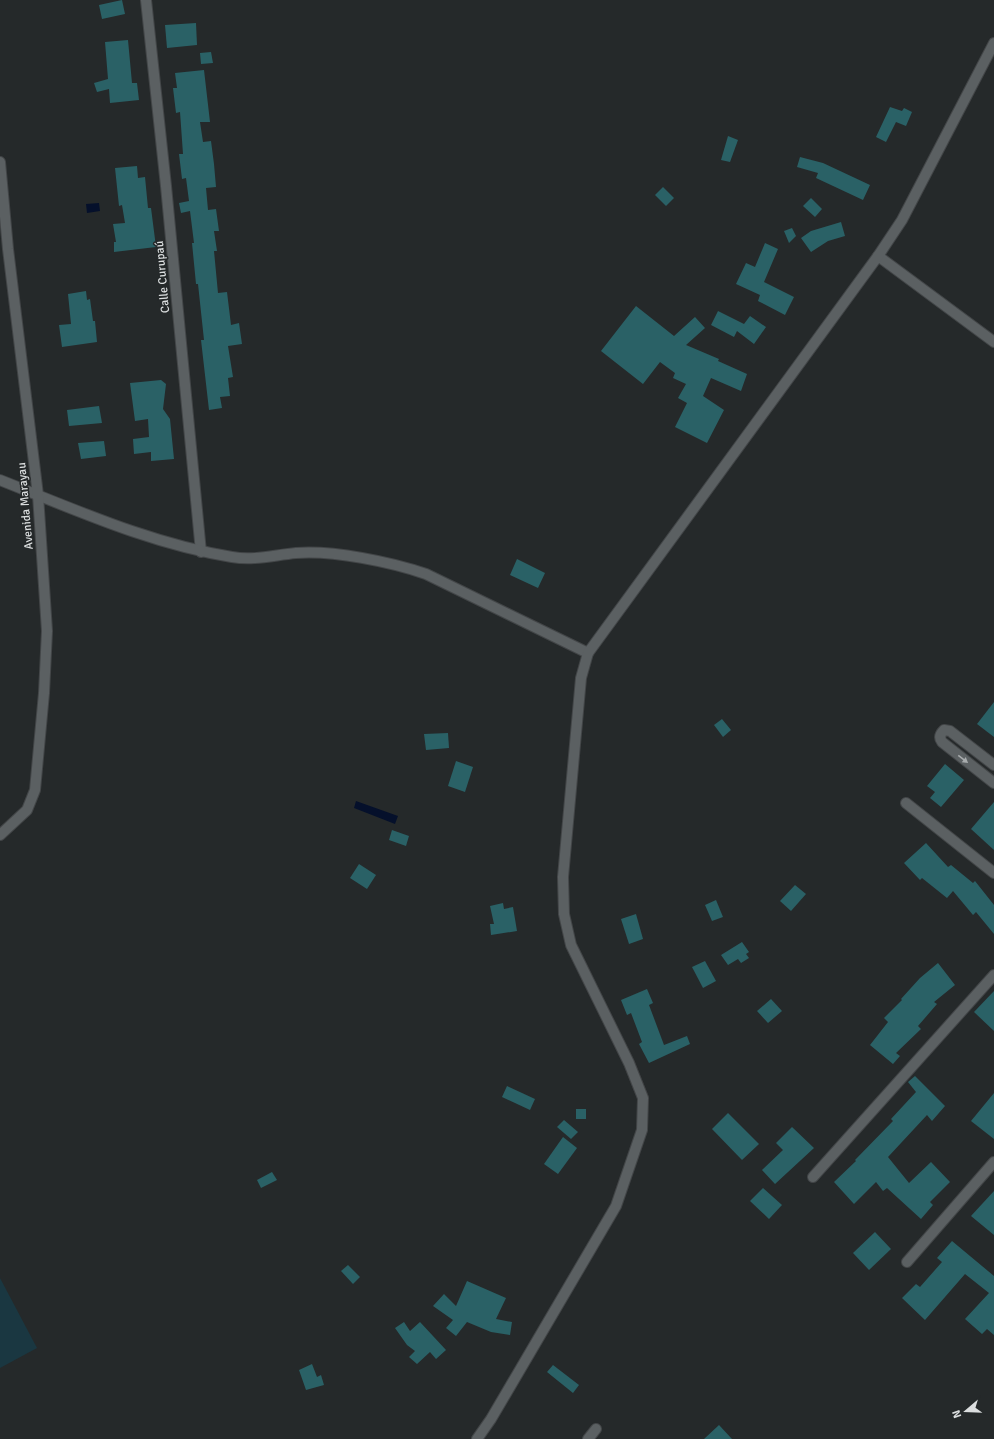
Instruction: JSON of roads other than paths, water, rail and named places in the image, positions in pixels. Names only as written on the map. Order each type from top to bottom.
[{"type":"street","name":"Calle Curupaú","points":[[146,0],[201,552]]},
{"type":"street","points":[[477,1439],[491,1419],[616,1206],[633,1161],[642,1130],[643,1098],[629,1064],[571,944],[564,914],[562,877],[581,678],[588,653],[878,256],[902,220],[994,43]]},
{"type":"street","name":"Avenida Marayau","points":[[0,162],[8,249],[38,495],[47,631],[44,693],[35,790],[27,810],[0,835]]},
{"type":"street","points":[[878,256],[994,342]]},
{"type":"street","points":[[0,480],[78,512],[155,539],[201,552],[234,558],[258,559],[295,553],[319,553],[400,565],[426,574],[588,653]]},
{"type":"street","points":[[994,765],[950,731],[944,730],[940,734],[942,742],[994,783]]},
{"type":"street","points":[[906,803],[994,873]]},
{"type":"street","points":[[813,1177],[994,975]]},
{"type":"street","points":[[907,1262],[994,1162]]},
{"type":"street","points":[[588,1439],[596,1429]]}]
